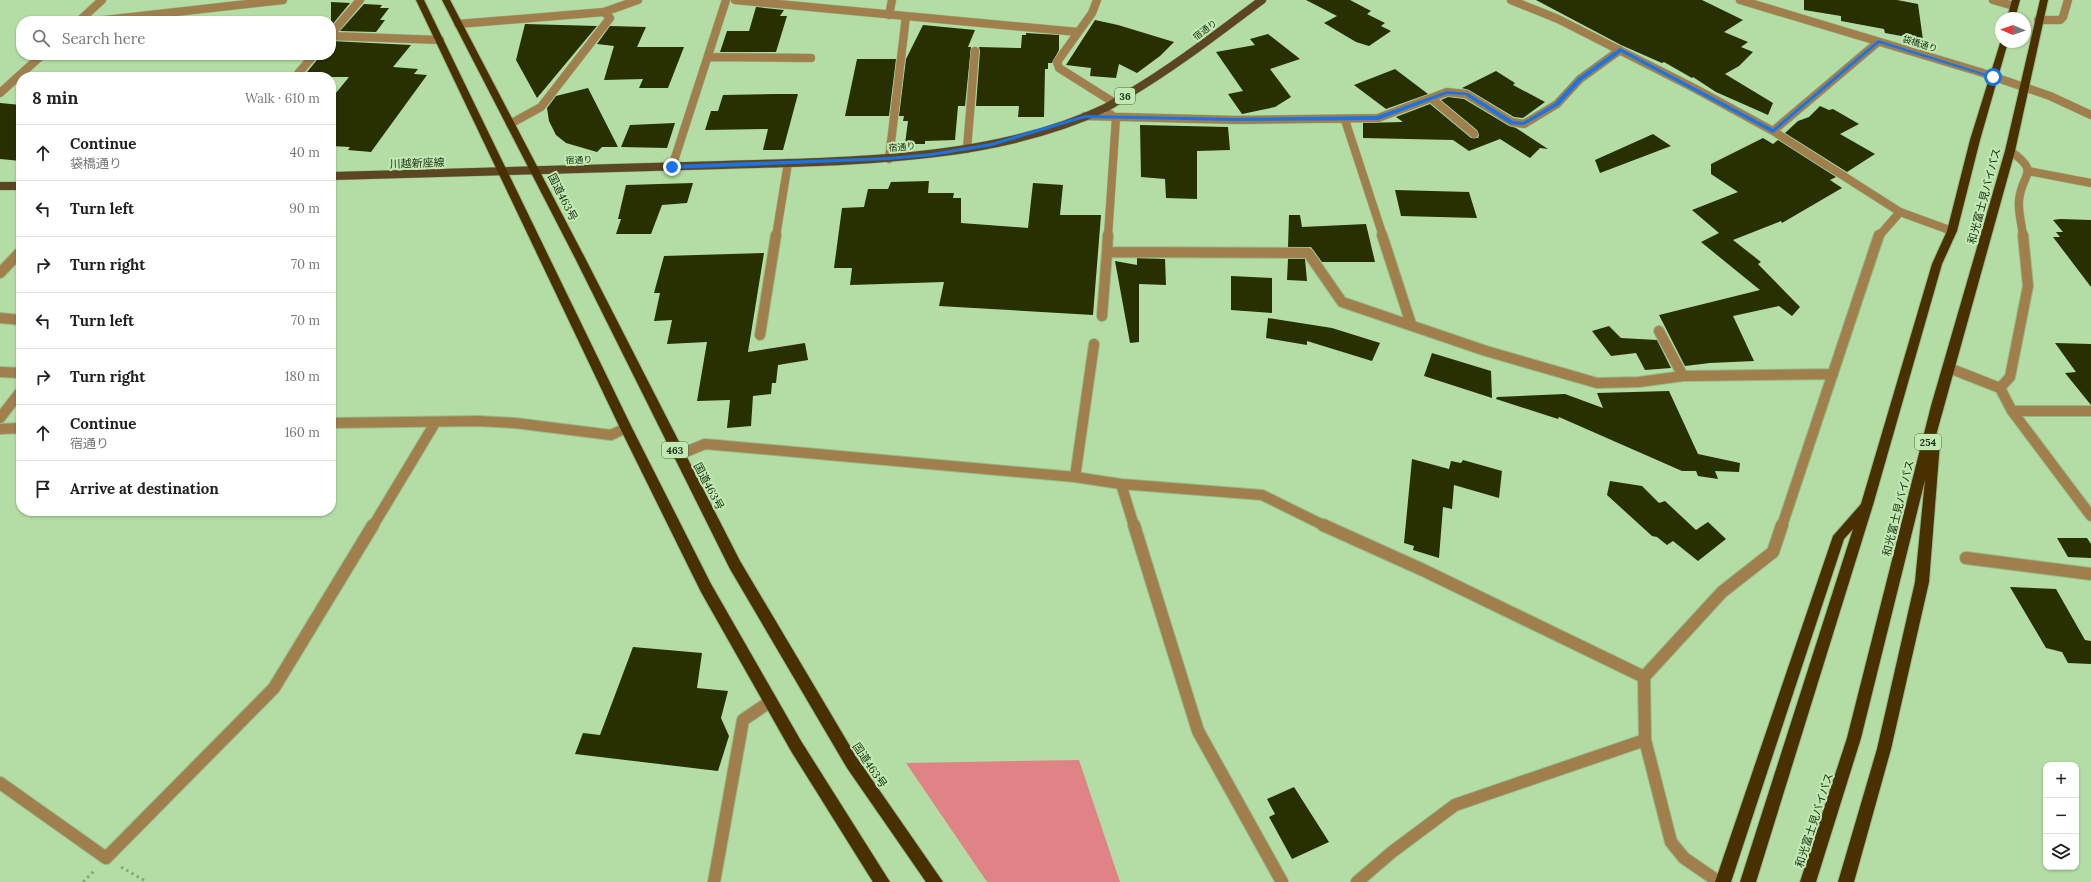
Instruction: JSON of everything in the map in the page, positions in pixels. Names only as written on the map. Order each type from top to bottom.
[{"type":"highway","points":[[420,0],[626,428],[706,588],[796,746],[882,882]]},
{"type":"highway","name":"国道463号","points":[[446,0],[535,171],[735,565],[852,763],[935,882]]},
{"type":"highway","name":"和光富士見バイパス","points":[[1808,882],[1854,738],[1938,406],[2010,151],[2025,87],[2038,20],[2044,0]]},
{"type":"highway","name":"和光富士見バイパス","points":[[1748,882],[1867,505],[1937,264],[1952,231],[2002,48]]},
{"type":"highway","points":[[1846,882],[1884,749],[1922,582],[1938,406]]},
{"type":"highway","points":[[1723,882],[1784,696],[1839,536],[1867,505]]},
{"type":"main road","name":"宿通り","points":[[504,172],[889,159],[968,149],[1028,135],[1104,109],[1178,62],[1262,0]]},
{"type":"main road","name":"川越新座線","points":[[336,176],[504,172]]},
{"type":"main road","points":[[0,186],[16,186]]},
{"type":"street","points":[[84,16],[102,0]]},
{"type":"street","points":[[141,16],[283,0]]},
{"type":"street","points":[[336,29],[360,0]]},
{"type":"street","points":[[458,24],[604,12],[638,0]]},
{"type":"street","points":[[672,167],[726,0]]},
{"type":"street","points":[[735,0],[1078,32]]},
{"type":"street","points":[[889,15],[892,0]]},
{"type":"street","points":[[1097,0],[1092,13],[1057,62],[1059,68],[1113,102]]},
{"type":"street","points":[[1511,0],[1558,19],[1773,131],[1900,212],[1915,219],[1952,231]]},
{"type":"street","name":"袋橋通り","points":[[1740,0],[2025,87],[2091,115]]},
{"type":"street","points":[[1993,0],[2015,3]]},
{"type":"street","points":[[2038,20],[2060,20],[2063,17],[2068,0]]},
{"type":"street","points":[[510,124],[541,106],[610,18],[604,12]]},
{"type":"street","points":[[889,159],[906,16]]},
{"type":"street","points":[[336,35],[440,40]]},
{"type":"street","points":[[1773,131],[1878,42]]},
{"type":"street","points":[[1085,116],[1116,118],[1345,120],[1378,118],[1447,92],[1466,94],[1512,122],[1524,124],[1557,104],[1580,79],[1620,50]]},
{"type":"street","points":[[968,149],[975,51]]},
{"type":"street","points":[[709,56],[811,58]]},
{"type":"street","points":[[23,72],[36,60]]},
{"type":"street","points":[[299,72],[310,60]]},
{"type":"street","points":[[0,93],[16,79]]},
{"type":"street","points":[[1431,98],[1474,134]]},
{"type":"street","points":[[1104,109],[1116,118]]},
{"type":"street","points":[[1102,316],[1116,118]]},
{"type":"street","points":[[1345,120],[1411,324]]},
{"type":"street","points":[[2000,388],[2010,377],[2028,286],[2019,200],[2028,171],[2027,165],[2023,160],[2010,151]]},
{"type":"street","points":[[760,335],[788,163]]},
{"type":"street","points":[[2028,171],[2091,183]]},
{"type":"street","points":[[1719,882],[1684,858],[1671,842],[1645,740],[1644,678],[1722,592],[1773,552],[1877,238],[1900,212]]},
{"type":"street","points":[[1107,252],[1308,253],[1342,302],[1411,324],[1486,351],[1597,383],[1639,382],[1682,376],[1833,374]]},
{"type":"street","points":[[0,273],[16,256]]},
{"type":"street","points":[[0,318],[16,320]]},
{"type":"street","points":[[1659,330],[1682,376]]},
{"type":"street","points":[[1075,477],[1094,344]]},
{"type":"street","points":[[1949,368],[2000,388],[2012,411],[2091,516]]},
{"type":"street","points":[[0,372],[16,373]]},
{"type":"street","points":[[0,418],[16,397]]},
{"type":"street","points":[[2012,411],[2091,411]]},
{"type":"street","points":[[336,423],[435,423],[478,420],[611,435],[626,428]]},
{"type":"street","points":[[0,783],[106,858],[274,688],[435,423]]},
{"type":"street","points":[[0,429],[16,428]]},
{"type":"street","points":[[678,455],[705,444],[794,450],[1075,477],[1121,484],[1262,495],[1352,539],[1430,573],[1644,678]]},
{"type":"street","points":[[1121,484],[1198,731],[1282,882]]},
{"type":"street","points":[[1966,558],[2091,574]]},
{"type":"street","points":[[714,882],[743,720],[771,701]]},
{"type":"street","points":[[1357,882],[1392,852],[1455,805],[1645,740]]},
{"type":"path","points":[[106,858],[147,882]]},
{"type":"shaded area","points":[[1079,760],[1120,882],[987,882],[906,763]]},
{"type":"building","points":[[1306,0],[1350,0],[1371,11],[1367,14],[1385,23],[1381,26],[1391,31],[1369,46],[1356,42],[1324,23],[1337,16]]},
{"type":"building","points":[[1536,0],[1702,0],[1743,20],[1724,32],[1748,42],[1741,47],[1753,52],[1739,66],[1725,74],[1773,103],[1768,115],[1716,92],[1693,77],[1692,78],[1664,62],[1662,63],[1621,45]]},
{"type":"building","points":[[1804,0],[1897,0],[1918,4],[1923,40],[1885,33],[1884,29],[1841,21],[1841,16],[1804,10]]},
{"type":"building","points":[[331,2],[350,3],[336,20],[336,16],[331,16]]},
{"type":"building","points":[[364,4],[382,5],[380,8],[389,8],[380,20],[385,20],[376,32],[340,31]]},
{"type":"building","points":[[756,7],[784,10],[780,16],[787,16],[776,52],[720,52],[727,31],[749,31]]},
{"type":"building","points":[[1095,20],[1118,25],[1174,42],[1160,56],[1137,73],[1119,64],[1116,78],[1090,76],[1091,68],[1066,65]]},
{"type":"building","points":[[525,24],[597,26],[537,98],[516,60]]},
{"type":"building","points":[[923,25],[975,30],[968,47],[971,47],[965,106],[958,106],[955,140],[925,141],[925,144],[905,144],[908,121],[903,121],[904,116],[899,116],[906,59]]},
{"type":"building","points":[[610,26],[646,27],[637,47],[684,47],[668,88],[639,88],[643,79],[604,80],[614,46],[597,44]]},
{"type":"building","points":[[1026,33],[1059,35],[1059,50],[1052,63],[1048,63],[1048,69],[1045,69],[1044,117],[1018,117],[1019,106],[976,106],[980,51],[979,47],[1021,48],[1022,35],[1026,35]]},
{"type":"building","points":[[1268,34],[1300,59],[1270,69],[1291,97],[1275,107],[1242,114],[1228,94],[1243,91],[1216,52],[1255,45],[1250,39]]},
{"type":"building","points":[[336,41],[411,45],[393,67],[418,69],[414,74],[427,75],[371,152],[348,150],[350,147],[336,146],[336,93],[349,77],[336,77],[336,72],[307,72],[317,60],[336,60]]},
{"type":"building","points":[[857,59],[896,59],[889,116],[845,116]]},
{"type":"building","points":[[1395,69],[1428,94],[1386,109],[1354,85]]},
{"type":"building","points":[[1496,71],[1515,83],[1513,85],[1545,102],[1523,118],[1514,117],[1469,90],[1462,88]]},
{"type":"building","points":[[588,88],[618,147],[602,147],[597,152],[566,143],[556,135],[549,121],[547,108],[556,96]]},
{"type":"building","points":[[798,94],[783,150],[763,150],[768,129],[705,130],[711,111],[718,111],[723,95]]},
{"type":"building","points":[[1448,97],[1464,99],[1509,126],[1516,128],[1548,149],[1540,148],[1530,158],[1500,139],[1469,151],[1453,140],[1363,138],[1363,123],[1403,122],[1396,117],[1430,104],[1471,138],[1478,138],[1479,135],[1477,130],[1441,100]]},
{"type":"building","points":[[0,103],[16,105],[16,161],[0,159]]},
{"type":"building","points":[[1820,106],[1829,110],[1833,109],[1859,124],[1840,134],[1875,154],[1847,172],[1785,133],[1798,121],[1809,117]]},
{"type":"building","points":[[675,123],[667,148],[621,147],[630,125]]},
{"type":"building","points":[[1140,125],[1228,127],[1230,150],[1197,151],[1197,199],[1166,198],[1165,179],[1141,177]]},
{"type":"building","points":[[1653,134],[1671,146],[1600,173],[1595,160]]},
{"type":"building","points":[[1763,138],[1773,144],[1778,140],[1836,177],[1830,180],[1842,188],[1782,223],[1781,221],[1733,240],[1761,262],[1758,264],[1800,307],[1792,316],[1779,306],[1733,316],[1754,361],[1685,366],[1659,315],[1760,290],[1701,242],[1719,233],[1692,210],[1738,192],[1711,174],[1711,164]]},
{"type":"building","points":[[929,181],[928,193],[954,193],[953,198],[961,198],[961,223],[1028,228],[1033,183],[1063,185],[1060,215],[1101,215],[1093,315],[939,306],[944,282],[850,285],[852,268],[834,268],[842,208],[864,207],[868,189],[888,189],[891,182]]},
{"type":"building","points":[[693,183],[687,203],[662,205],[651,234],[616,234],[621,219],[618,219],[626,185]]},
{"type":"building","points":[[1395,190],[1469,192],[1477,218],[1401,216]]},
{"type":"building","points":[[1289,215],[1300,215],[1302,227],[1366,224],[1375,262],[1322,262],[1311,247],[1288,247]]},
{"type":"building","points":[[2053,220],[2091,220],[2091,287],[2053,237],[2060,237],[2056,232],[2063,232]]},
{"type":"building","points":[[764,253],[748,352],[805,343],[808,360],[778,365],[776,383],[772,383],[771,394],[753,396],[751,426],[727,428],[730,400],[697,401],[707,342],[667,344],[672,320],[654,321],[660,293],[654,293],[664,256]]},
{"type":"building","points":[[1137,258],[1165,259],[1166,285],[1139,284],[1139,342],[1130,343],[1115,261],[1137,265]]},
{"type":"building","points":[[1288,259],[1305,259],[1307,281],[1287,280]]},
{"type":"building","points":[[1231,276],[1272,278],[1272,313],[1231,310]]},
{"type":"building","points":[[1268,318],[1332,328],[1380,343],[1372,361],[1307,341],[1307,345],[1266,338]]},
{"type":"building","points":[[1609,326],[1621,338],[1657,340],[1671,368],[1645,370],[1636,353],[1611,356],[1592,331]]},
{"type":"building","points":[[2055,343],[2091,344],[2091,405],[2065,373],[2076,372]]},
{"type":"building","points":[[1432,353],[1491,371],[1492,398],[1424,376]]},
{"type":"building","points":[[1669,391],[1698,454],[1740,463],[1739,472],[1715,471],[1718,479],[1698,476],[1696,471],[1682,471],[1559,417],[1558,419],[1496,399],[1497,397],[1565,394],[1603,408],[1597,393]]},
{"type":"building","points":[[1412,459],[1449,469],[1451,461],[1461,463],[1463,460],[1502,471],[1499,498],[1454,485],[1452,509],[1443,507],[1439,558],[1413,550],[1414,546],[1404,543]]},
{"type":"building","points":[[1610,481],[1642,486],[1659,503],[1665,501],[1696,530],[1708,522],[1726,539],[1698,561],[1673,541],[1667,545],[1657,537],[1652,536],[1607,495]]},
{"type":"building","points":[[2057,538],[2087,538],[2091,544],[2091,558],[2068,557]]},
{"type":"building","points":[[2010,587],[2056,589],[2085,640],[2091,641],[2091,664],[2068,663],[2062,652],[2046,648]]},
{"type":"building","points":[[633,647],[702,653],[697,688],[728,691],[721,718],[729,736],[718,771],[575,754],[583,733],[600,735]]},
{"type":"building","points":[[1294,787],[1329,842],[1292,859],[1269,817],[1275,814],[1267,799]]},
{"type":"route","points":[[672,167],[889,159],[932,155],[992,145],[1085,116],[1236,120],[1345,120],[1378,118],[1447,92],[1466,94],[1512,122],[1524,124],[1557,104],[1580,79],[1620,50],[1773,131],[1878,42],[1993,77]]}]
